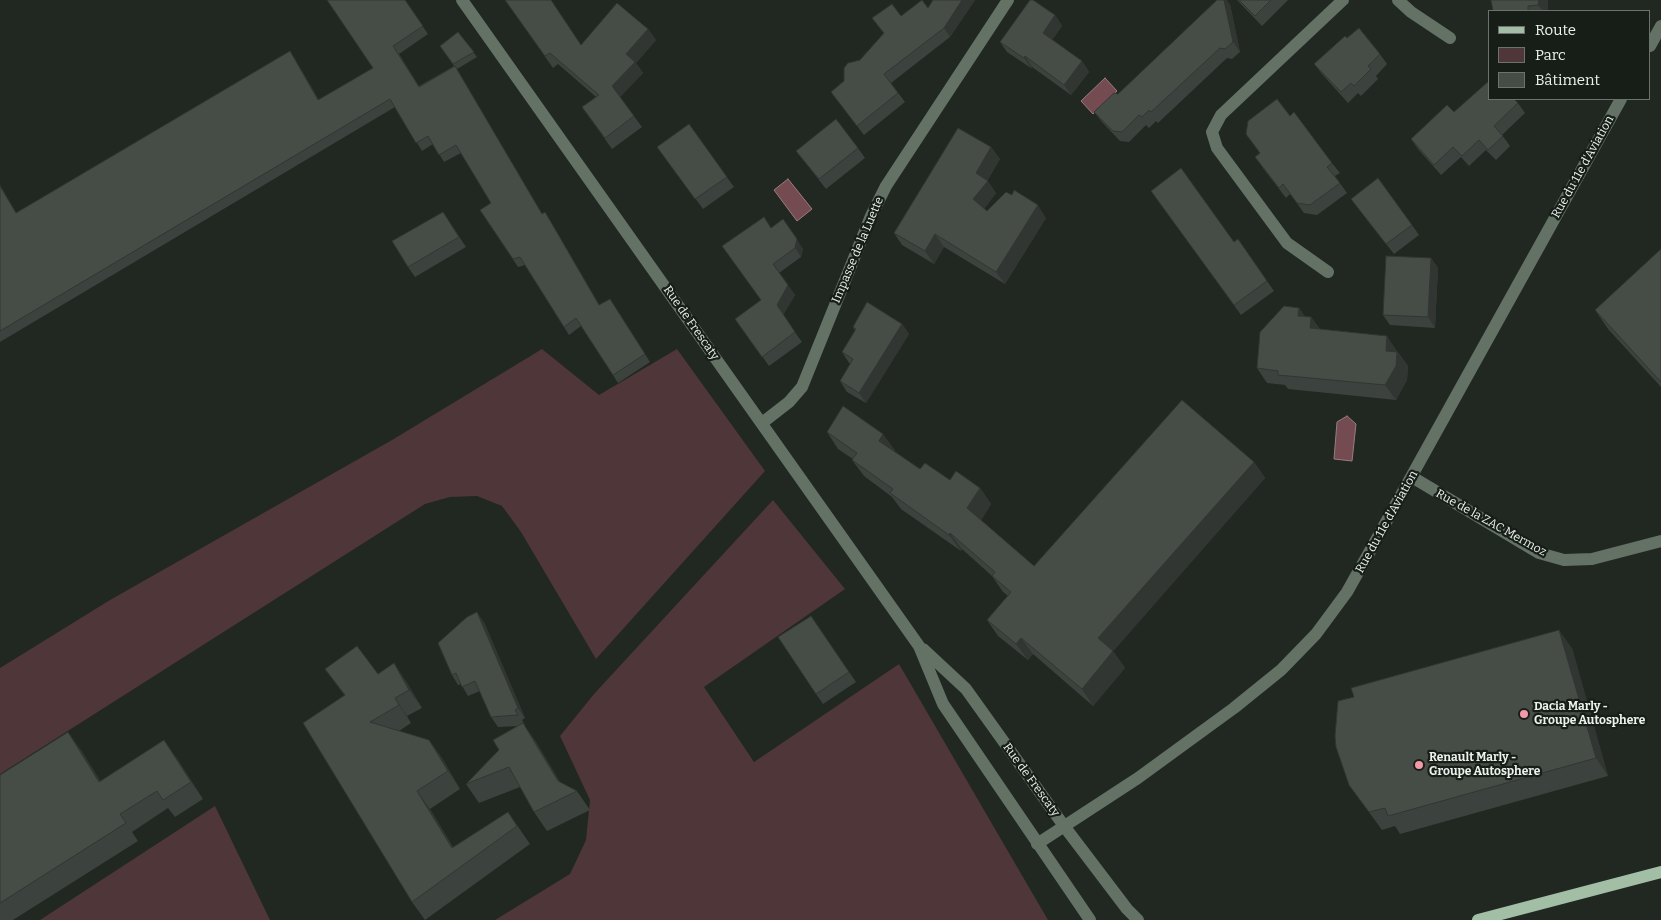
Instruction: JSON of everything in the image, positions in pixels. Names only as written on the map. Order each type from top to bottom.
[{"type":"main road","points":[[1478,920],[1661,872]]},
{"type":"street","name":"Rue de Frescaty","points":[[462,0],[919,646],[966,689],[1064,826],[1127,909],[1138,920]]},
{"type":"street","name":"Impasse de la Luette","points":[[762,423],[789,402],[802,387],[871,216],[886,186],[1008,0]]},
{"type":"street","points":[[1328,272],[1288,242],[1217,148],[1212,132],[1222,115],[1343,0]]},
{"type":"street","points":[[1398,0],[1411,12],[1450,38]]},
{"type":"street","points":[[1651,44],[1661,26]]},
{"type":"street","name":"Rue du 11e d'Aviation","points":[[1037,844],[1138,778],[1234,708],[1281,670],[1316,634],[1347,592],[1412,478],[1620,100]]},
{"type":"street","name":"Rue de la ZAC Mermoz","points":[[1412,478],[1540,553],[1564,560],[1592,559],[1661,541]]},
{"type":"street","name":"Rue de Frescaty","points":[[919,646],[943,704],[1090,920]]},
{"type":"green space","points":[[542,349],[599,395],[677,349],[765,471],[596,659],[521,532],[502,506],[477,496],[450,497],[425,504],[0,774],[0,668],[110,600],[392,440]]},
{"type":"green space","points":[[773,500],[845,589],[704,687],[754,762],[899,664],[1048,920],[495,920],[570,874],[586,840],[590,800],[560,736],[594,694]]},
{"type":"green space","points":[[215,806],[270,920],[40,920]]},
{"type":"shaded area","points":[[1105,78],[1117,91],[1093,114],[1081,101]]},
{"type":"shaded area","points":[[788,179],[812,209],[797,221],[774,190]]},
{"type":"shaded area","points":[[1347,416],[1356,424],[1352,461],[1334,459],[1337,422]]},
{"type":"building","points":[[327,0],[405,0],[423,26],[393,46],[419,87],[455,66],[542,214],[545,212],[599,305],[610,299],[645,354],[613,375],[576,318],[564,327],[520,257],[513,259],[480,210],[491,203],[456,145],[439,155],[428,136],[416,143],[390,99],[0,331],[0,186],[16,213],[290,51],[318,100],[373,68]]},
{"type":"building","points":[[505,0],[551,0],[581,45],[617,3],[648,29],[626,54],[635,62],[612,86],[634,116],[605,138],[582,107],[599,95],[550,53],[545,56]]},
{"type":"building","points":[[922,0],[928,8],[933,0],[962,0],[944,28],[884,74],[898,93],[857,126],[831,92],[844,81],[844,68],[848,63],[860,60],[884,33],[872,18],[892,4],[901,16]]},
{"type":"building","points":[[1030,0],[1033,0],[1055,15],[1043,33],[1082,61],[1064,85],[1025,56],[1024,58],[1000,42]]},
{"type":"building","points":[[1217,0],[1224,0],[1233,42],[1225,49],[1220,48],[1151,112],[1149,110],[1142,117],[1139,115],[1122,132],[1113,131],[1094,112],[1114,93],[1118,94]]},
{"type":"building","points":[[1239,0],[1271,0],[1255,16]]},
{"type":"building","points":[[1491,0],[1539,0],[1538,5],[1528,6],[1528,10],[1493,10]]},
{"type":"building","points":[[1359,28],[1380,54],[1368,66],[1371,69],[1354,86],[1351,83],[1341,92],[1314,64],[1345,36],[1347,38]]},
{"type":"building","points":[[458,32],[474,52],[453,64],[440,46]]},
{"type":"building","points":[[1488,82],[1488,100],[1515,100],[1518,103],[1494,126],[1503,136],[1488,150],[1479,140],[1462,156],[1453,147],[1434,165],[1411,139],[1447,105],[1454,112]]},
{"type":"building","points":[[1277,99],[1290,116],[1294,112],[1332,163],[1327,167],[1340,183],[1310,205],[1297,203],[1283,184],[1279,188],[1255,157],[1260,153],[1246,134],[1248,121]]},
{"type":"building","points":[[836,119],[858,148],[819,179],[796,151]]},
{"type":"building","points":[[689,124],[727,177],[695,199],[657,147]]},
{"type":"building","points":[[958,128],[991,147],[976,173],[988,181],[973,199],[987,211],[1006,192],[1012,195],[1014,190],[1038,205],[996,272],[935,234],[925,251],[894,233]]},
{"type":"building","points":[[1181,168],[1234,242],[1238,239],[1267,281],[1234,305],[1151,191]]},
{"type":"building","points":[[1378,178],[1412,225],[1386,244],[1351,199]]},
{"type":"building","points":[[443,212],[459,237],[408,267],[392,241]]},
{"type":"building","points":[[764,217],[771,228],[783,219],[797,239],[795,248],[773,264],[788,285],[777,305],[795,332],[762,357],[735,319],[761,300],[722,246]]},
{"type":"building","points":[[1661,249],[1661,382],[1595,310]]},
{"type":"building","points":[[1386,256],[1431,258],[1428,317],[1383,315]]},
{"type":"building","points":[[867,302],[902,324],[859,393],[840,381],[853,359],[842,352],[856,329],[853,327]]},
{"type":"building","points":[[1284,306],[1299,308],[1298,316],[1311,317],[1310,328],[1387,336],[1386,351],[1397,352],[1396,366],[1385,385],[1278,375],[1278,371],[1257,368],[1260,332]]},
{"type":"building","points":[[1182,400],[1254,462],[1098,638],[1113,651],[1082,689],[1021,638],[1016,644],[987,620],[1011,592],[992,576],[995,572],[950,533],[949,535],[890,493],[893,489],[852,460],[857,453],[827,432],[843,406],[883,434],[879,441],[920,469],[925,463],[950,480],[956,471],[980,488],[967,508],[1034,566]]},
{"type":"building","points":[[477,612],[518,708],[515,710],[518,715],[491,717],[475,681],[462,687],[456,673],[452,675],[438,643],[467,617]]},
{"type":"building","points":[[811,616],[849,672],[816,694],[778,637]]},
{"type":"building","points":[[1559,630],[1596,758],[1388,816],[1385,808],[1369,812],[1349,785],[1336,747],[1338,701],[1354,697],[1351,688]]},
{"type":"building","points":[[357,646],[378,674],[394,663],[409,690],[395,698],[399,705],[370,722],[429,740],[448,771],[417,791],[452,848],[508,812],[517,826],[412,902],[303,723],[345,695],[325,669]]},
{"type":"building","points":[[523,723],[558,781],[577,791],[534,812],[509,767],[466,784],[499,750],[493,740]]},
{"type":"building","points":[[68,732],[99,782],[164,740],[191,782],[163,800],[157,791],[120,814],[126,823],[0,903],[0,775]]},
{"type":"place","name":"Dacia Marly - Groupe Autosphere","points":[[1524,714]]},
{"type":"place","name":"Renault Marly - Groupe Autosphere","points":[[1419,765]]}]
